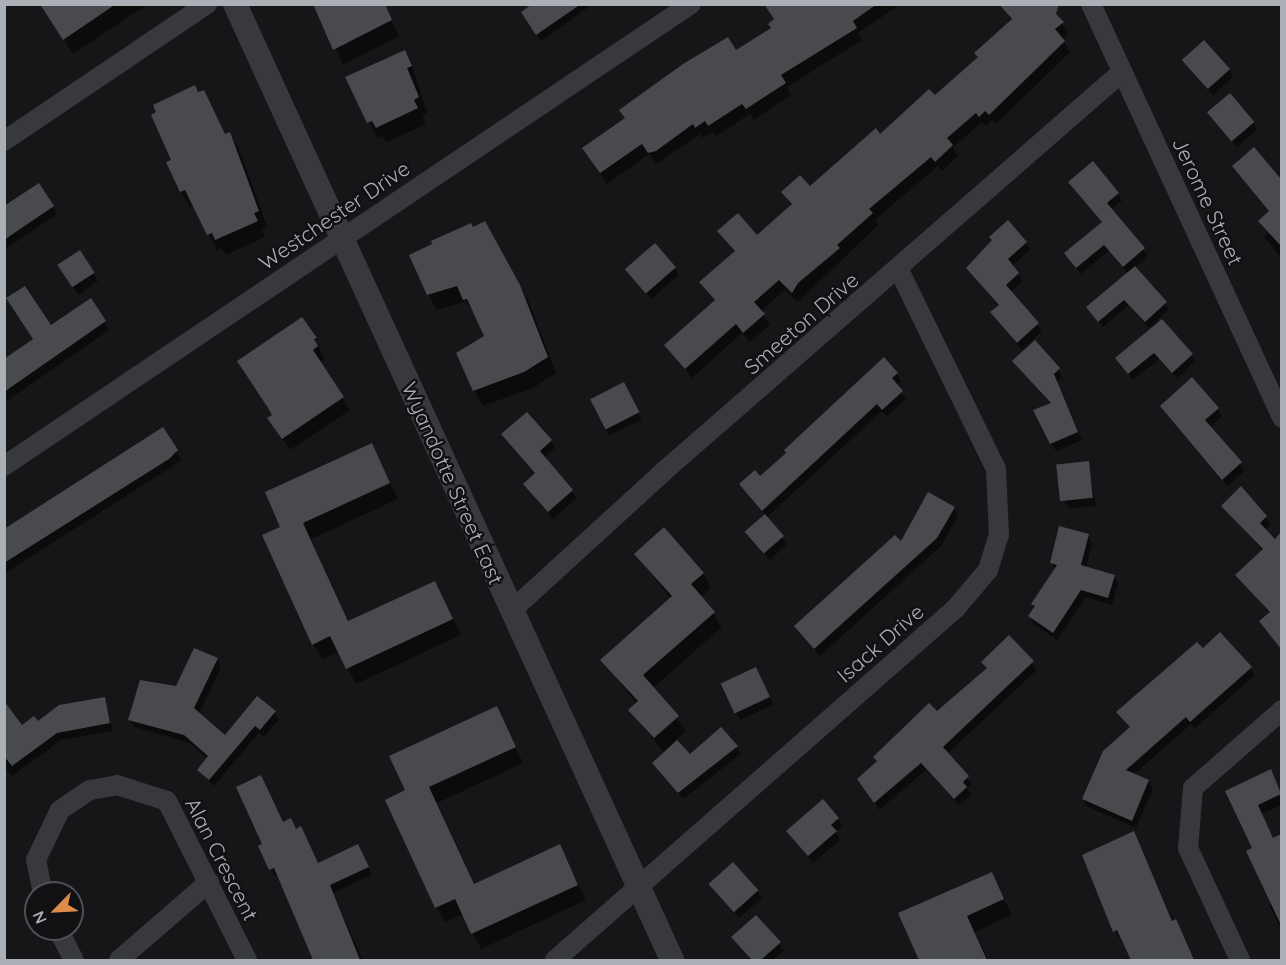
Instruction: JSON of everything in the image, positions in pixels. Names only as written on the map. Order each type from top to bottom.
[{"type":"street","points":[[4,141],[207,4]]},
{"type":"street","name":"Wyandotte Street East","points":[[235,4],[672,960]]},
{"type":"street","name":"Westchester Drive","points":[[4,466],[342,235],[691,4]]},
{"type":"street","name":"Jerome Street","points":[[1091,4],[1281,417]]},
{"type":"street","name":"Smeeton Drive","points":[[511,611],[663,472],[899,270],[1122,72]]},
{"type":"street","name":"Isack Drive","points":[[555,960],[956,608],[988,570],[999,535],[996,469],[899,270]]},
{"type":"street","points":[[1240,960],[1188,848],[1193,788],[1281,710]]},
{"type":"street","name":"Alan Crescent","points":[[40,881],[36,860],[60,810],[90,790],[117,785],[167,801],[247,960]]},
{"type":"street","points":[[119,960],[209,882]]},
{"type":"street","points":[[64,941],[74,960]]},
{"type":"building","points":[[40,4],[116,4],[63,40]]},
{"type":"building","points":[[313,4],[385,4],[392,20],[333,50]]},
{"type":"building","points":[[532,4],[581,4],[536,35],[521,12]]},
{"type":"building","points":[[764,4],[877,4],[853,21],[857,28],[781,75],[786,83],[746,109],[742,104],[708,126],[705,121],[695,128],[693,124],[656,151],[648,153],[642,144],[600,173],[582,148],[625,118],[619,110],[683,64],[728,37],[736,50],[771,28],[768,24],[774,19]]},
{"type":"building","points":[[999,4],[1059,4],[1056,14],[1064,22],[1055,29],[1065,41],[989,115],[985,111],[979,117],[976,113],[947,138],[953,145],[935,162],[931,157],[869,209],[873,213],[837,245],[840,248],[798,283],[792,293],[779,280],[754,302],[765,314],[743,333],[736,324],[685,369],[664,345],[715,300],[699,282],[735,251],[717,231],[738,213],[757,235],[792,204],[781,192],[800,175],[810,186],[876,128],[880,134],[929,89],[935,95],[978,57],[974,53],[1012,19]]},
{"type":"building","points":[[1204,40],[1230,69],[1208,89],[1182,60]]},
{"type":"building","points":[[405,50],[412,66],[407,68],[419,97],[414,100],[418,108],[376,128],[372,121],[367,123],[345,77]]},
{"type":"building","points":[[195,85],[198,92],[204,90],[225,134],[230,132],[259,211],[254,213],[258,221],[215,240],[212,233],[207,235],[185,190],[180,192],[166,162],[171,160],[151,115],[156,112],[153,105]]},
{"type":"building","points":[[1230,93],[1254,122],[1231,141],[1207,112]]},
{"type":"building","points":[[1254,147],[1281,179],[1281,246],[1258,221],[1269,211],[1232,166]]},
{"type":"building","points":[[1093,161],[1119,193],[1107,203],[1145,248],[1123,267],[1104,245],[1076,268],[1064,253],[1102,222],[1068,182]]},
{"type":"building","points":[[39,183],[54,206],[4,240],[4,206]]},
{"type":"building","points":[[1008,220],[1027,242],[1008,259],[1019,273],[1006,285],[1039,323],[1017,343],[990,312],[999,305],[966,268],[992,240],[989,237]]},
{"type":"building","points":[[485,221],[520,285],[548,357],[524,372],[473,391],[456,353],[484,336],[467,299],[463,300],[457,286],[427,295],[409,255],[432,244],[431,241],[471,223],[473,227]]},
{"type":"building","points":[[655,243],[676,267],[646,293],[625,269]]},
{"type":"building","points":[[80,250],[95,273],[72,287],[57,265]]},
{"type":"building","points":[[1135,266],[1167,302],[1145,322],[1124,300],[1098,322],[1086,307]]},
{"type":"building","points":[[25,286],[51,325],[91,298],[106,321],[4,392],[4,359],[33,339],[6,298]]},
{"type":"building","points":[[302,317],[317,338],[314,339],[318,346],[313,350],[344,397],[282,439],[267,418],[272,415],[268,408],[237,361]]},
{"type":"building","points":[[1162,319],[1193,354],[1172,373],[1154,353],[1128,374],[1115,358]]},
{"type":"building","points":[[1035,340],[1060,368],[1054,374],[1078,432],[1050,444],[1033,410],[1051,403],[1012,361]]},
{"type":"building","points":[[884,357],[898,373],[892,378],[903,391],[882,410],[877,404],[762,511],[739,484],[755,470],[760,476],[786,453],[784,450]]},
{"type":"building","points":[[1192,377],[1219,408],[1205,420],[1242,462],[1222,480],[1160,406]]},
{"type":"building","points":[[624,382],[639,412],[606,430],[590,399]]},
{"type":"building","points":[[527,412],[552,440],[540,451],[573,490],[548,512],[523,484],[535,473],[501,434]]},
{"type":"building","points":[[163,427],[178,450],[169,459],[4,563],[4,529]]},
{"type":"building","points":[[372,443],[390,483],[303,523],[348,621],[435,581],[453,619],[346,669],[330,636],[312,645],[262,535],[280,527],[265,492]]},
{"type":"building","points":[[1089,461],[1093,498],[1060,501],[1056,464]]},
{"type":"building","points":[[1241,486],[1267,516],[1260,523],[1275,539],[1281,532],[1281,649],[1259,621],[1270,612],[1235,575],[1263,549],[1221,506]]},
{"type":"building","points":[[928,492],[955,507],[937,538],[814,649],[794,626],[895,535],[901,541]]},
{"type":"building","points":[[765,514],[784,536],[764,554],[745,532]]},
{"type":"building","points":[[1059,526],[1089,534],[1081,565],[1115,575],[1108,598],[1081,590],[1053,633],[1028,616],[1035,606],[1031,604],[1057,565],[1050,563]]},
{"type":"building","points":[[664,527],[704,573],[691,584],[715,612],[643,675],[679,716],[654,738],[628,710],[638,701],[600,660],[672,596],[634,554]]},
{"type":"building","points":[[1220,632],[1252,667],[1190,722],[1186,717],[1126,770],[1149,780],[1132,821],[1082,799],[1103,751],[1130,727],[1116,712],[1197,642],[1203,648]]},
{"type":"building","points":[[1009,635],[1034,661],[943,747],[969,776],[963,782],[967,787],[954,799],[921,763],[874,803],[857,779],[877,761],[873,757],[929,703],[937,711],[987,668],[981,662]]},
{"type":"building","points":[[194,648],[218,658],[194,708],[225,735],[257,696],[276,711],[260,730],[255,726],[209,780],[197,770],[208,756],[184,735],[128,720],[140,680],[176,686]]},
{"type":"building","points":[[756,667],[770,697],[735,713],[721,683]]},
{"type":"building","points":[[105,697],[110,723],[57,733],[12,766],[4,756],[4,701],[22,725],[34,716],[38,721],[59,705]]},
{"type":"building","points":[[497,706],[516,747],[429,787],[474,884],[560,844],[578,885],[471,934],[455,899],[435,908],[385,800],[405,790],[389,756]]},
{"type":"building","points":[[721,727],[738,746],[678,793],[652,763],[677,740],[690,754]]},
{"type":"building","points":[[1271,769],[1281,794],[1258,805],[1273,838],[1281,834],[1281,925],[1246,851],[1252,848],[1225,791]]},
{"type":"building","points":[[261,775],[283,822],[291,818],[296,829],[301,826],[318,863],[358,844],[369,867],[330,885],[360,960],[313,960],[274,868],[269,870],[258,846],[262,844],[236,787]]},
{"type":"building","points":[[823,799],[839,818],[831,825],[837,831],[808,856],[786,831]]},
{"type":"building","points":[[1134,831],[1172,921],[1176,919],[1194,960],[1131,960],[1117,930],[1113,932],[1082,855]]},
{"type":"building","points":[[733,862],[758,890],[734,912],[708,884]]},
{"type":"building","points":[[992,872],[1004,899],[967,916],[987,960],[919,960],[898,913]]},
{"type":"building","points":[[756,915],[781,942],[761,960],[752,960],[731,937]]}]
